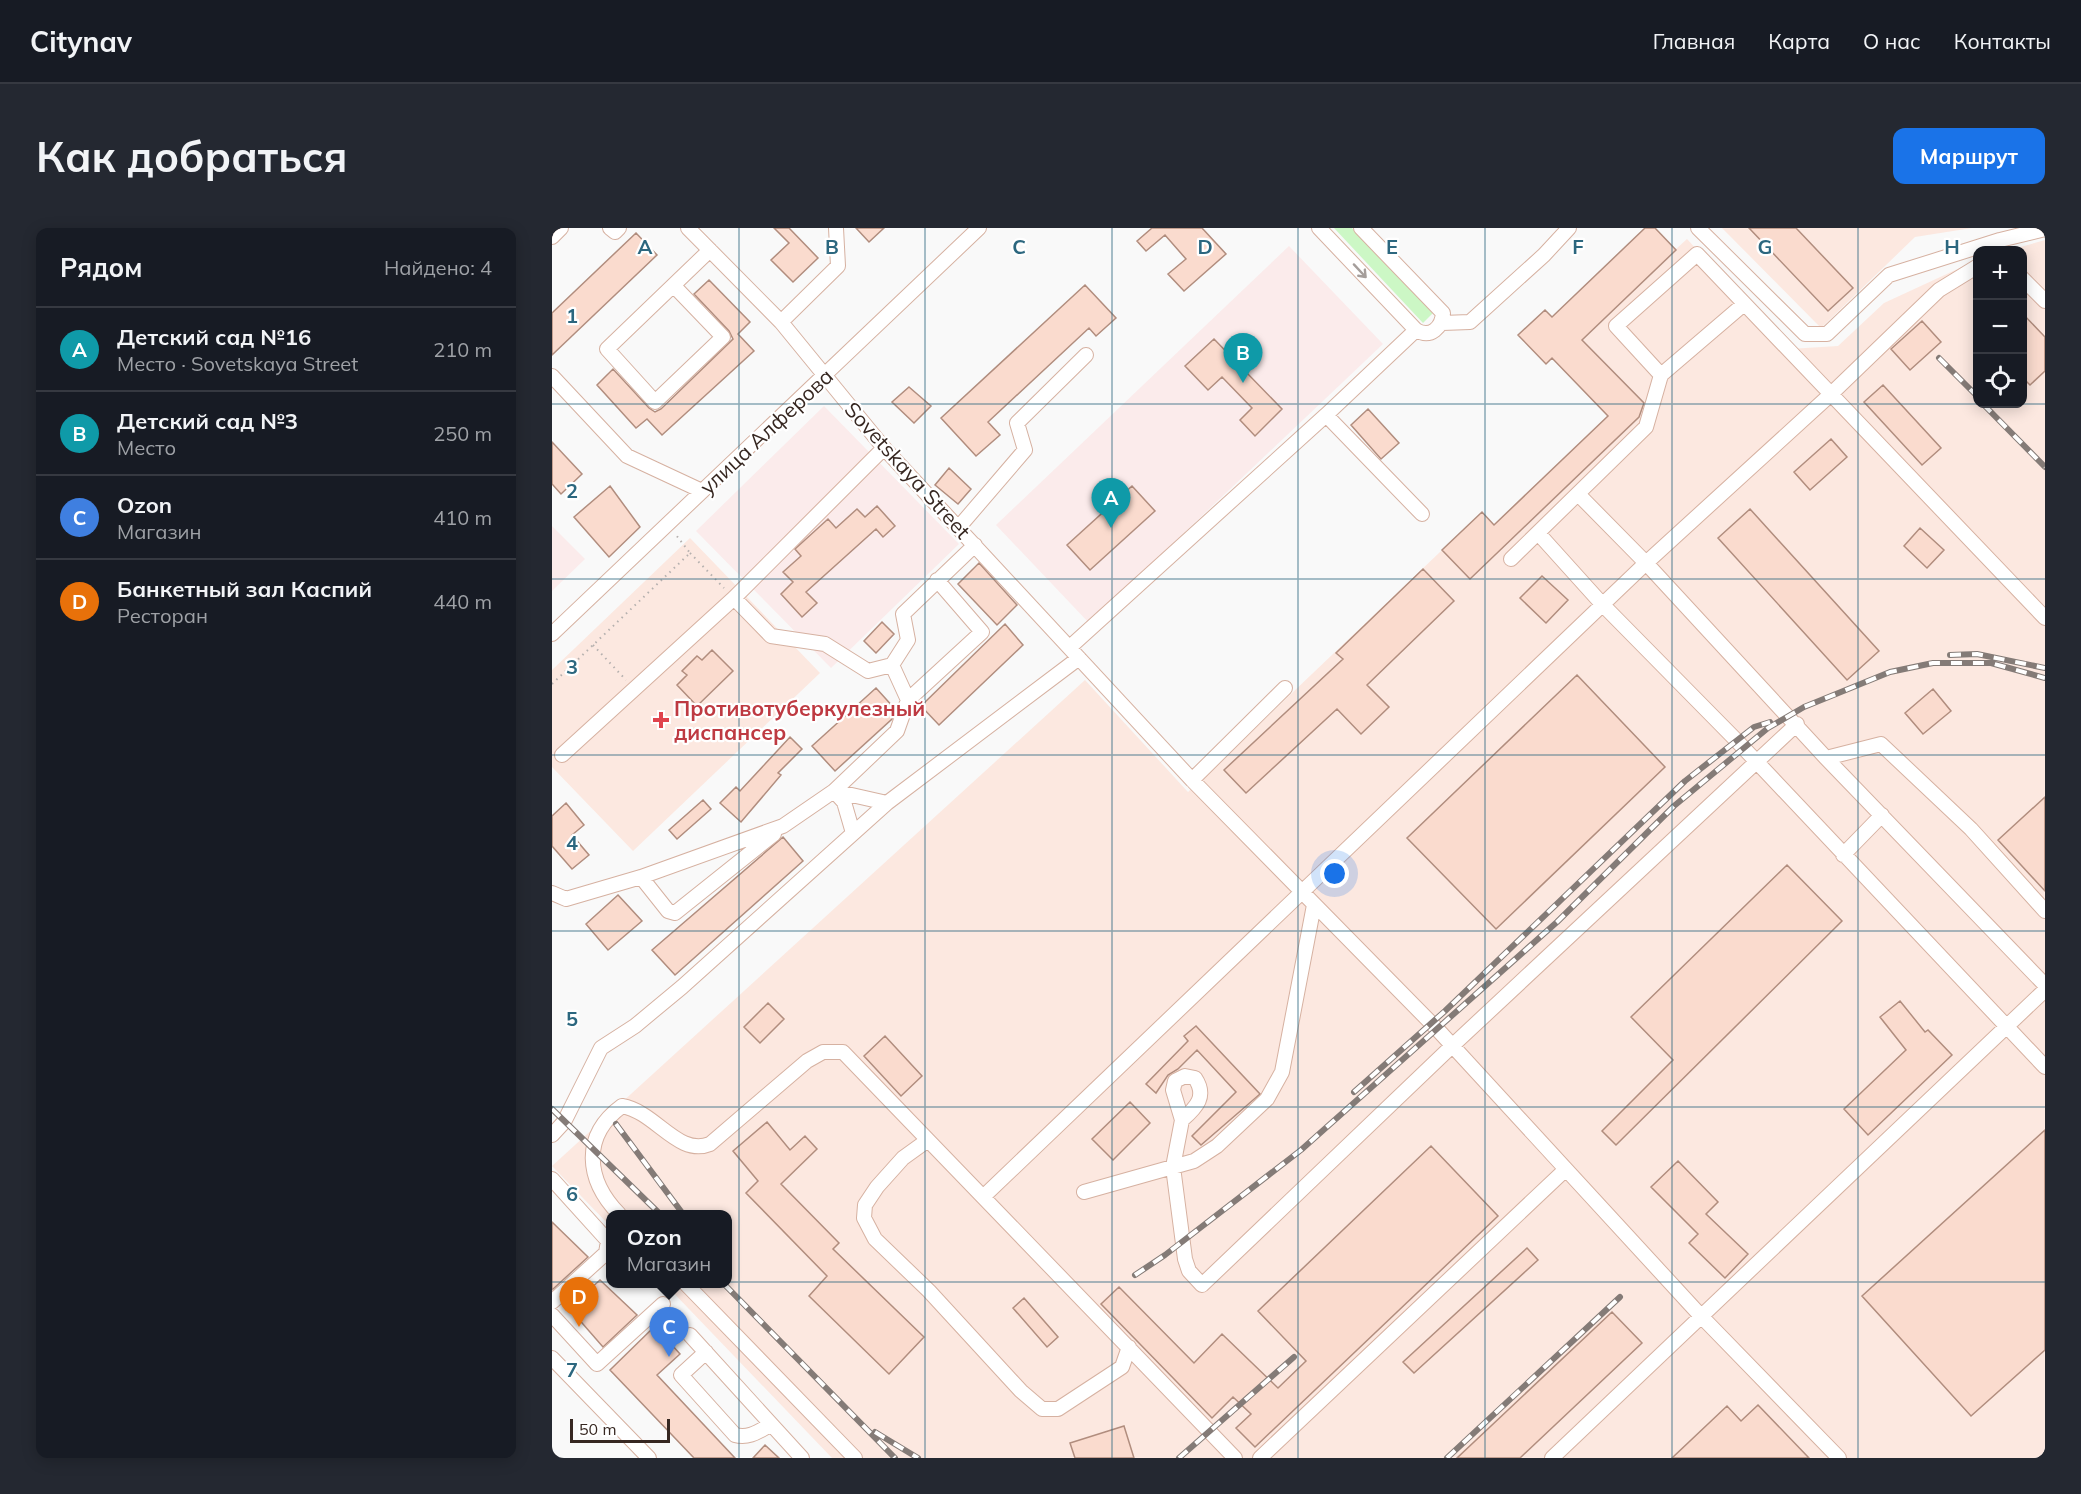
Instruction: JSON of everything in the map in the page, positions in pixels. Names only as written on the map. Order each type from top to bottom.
[{"type":"street","points":[[552,237],[561,228]]},
{"type":"street","points":[[610,228],[615,232],[619,228]]},
{"type":"street","points":[[781,322],[838,266],[836,228]]},
{"type":"street","name":"улица Алферова","points":[[552,634],[979,228]]},
{"type":"street","points":[[1320,228],[1416,330],[1421,333],[1436,330],[1443,318]]},
{"type":"street","points":[[1361,228],[1443,318],[1470,322],[1544,255],[1569,228]]},
{"type":"street","points":[[1698,228],[1805,334],[1827,334],[1889,275],[2000,240],[2045,229]]},
{"type":"street","name":"Sovetskaya Street","points":[[696,231],[710,250],[781,322],[884,448],[1192,780],[1452,1046],[1700,1315],[1839,1458]]},
{"type":"street","points":[[674,286],[723,337],[655,402],[607,349],[710,250]]},
{"type":"street","points":[[1661,375],[1616,326],[1697,254],[2045,618]]},
{"type":"street","points":[[983,1197],[1602,604],[1830,395],[1939,290],[1973,269]]},
{"type":"street","points":[[2027,283],[2045,301]]},
{"type":"street","points":[[1511,559],[1646,427],[1661,375],[1744,304]]},
{"type":"street","points":[[552,1135],[564,1122],[601,1048],[634,1026],[682,987],[887,803],[1075,653],[1416,330]]},
{"type":"street","points":[[958,527],[1025,450],[1017,423],[1086,356]]},
{"type":"street","points":[[552,376],[627,456],[702,491]]},
{"type":"street","points":[[1326,415],[1422,514]]},
{"type":"street","points":[[562,755],[734,598],[884,448]]},
{"type":"street","points":[[1552,1458],[2045,988],[1826,758],[1646,563],[1578,494]]},
{"type":"street","points":[[1538,533],[1602,604],[1756,762],[2045,1067]]},
{"type":"street","points":[[734,598],[771,636],[825,644],[868,672],[892,665],[908,640],[903,614],[975,545]]},
{"type":"street","points":[[641,877],[668,912],[675,913],[783,826],[834,791],[897,732],[908,700],[982,632],[937,580]]},
{"type":"street","points":[[892,665],[908,700]]},
{"type":"street","points":[[1192,780],[1285,688]]},
{"type":"street","points":[[1182,1120],[1173,1167],[1185,1259],[1189,1271],[1202,1285],[1452,1046],[1797,724]]},
{"type":"street","points":[[1826,758],[1881,744],[1971,829],[2045,911]]},
{"type":"street","points":[[834,791],[887,803]]},
{"type":"street","points":[[834,791],[844,802],[853,833]]},
{"type":"street","points":[[1843,855],[1882,815]]},
{"type":"street","points":[[552,907],[566,899],[641,877],[783,826]]},
{"type":"street","points":[[552,893],[566,899]]},
{"type":"street","points":[[1084,1192],[1194,1161],[1217,1146],[1267,1099],[1282,1072],[1314,905]]},
{"type":"street","points":[[615,1210],[598,1190],[592,1152],[605,1119],[622,1106],[636,1109],[688,1146],[700,1148],[710,1144],[807,1061],[823,1052],[843,1052],[1235,1458]]},
{"type":"street","points":[[928,1140],[903,1158],[877,1187],[865,1205],[864,1218],[874,1239],[937,1299],[1021,1391],[1042,1409],[1058,1409],[1122,1367],[1129,1347]]},
{"type":"street","points":[[1260,1458],[1565,1170]]},
{"type":"street","points":[[552,1179],[606,1239]]},
{"type":"street","points":[[552,1302],[606,1253]]},
{"type":"street","points":[[690,1288],[855,1458]]},
{"type":"street","points":[[552,1315],[597,1364],[663,1305]]},
{"type":"street","points":[[690,1335],[802,1458]]},
{"type":"street","points":[[706,1352],[681,1375],[735,1435],[753,1435],[770,1425]]},
{"type":"street","points":[[552,1358],[649,1458]]},
{"type":"path","points":[[667,524],[690,553],[734,598]]},
{"type":"path","points":[[552,684],[690,553]]},
{"type":"path","points":[[593,645],[634,689]]},
{"type":"shaded area","points":[[1645,228],[1655,228],[1676,249],[1687,239],[1789,349],[1838,346],[1884,303],[1973,262],[1973,408],[2027,408],[2027,246],[2024,246],[2045,240],[2045,1458],[832,1458],[669,1288],[732,1288],[732,1210],[606,1210],[606,1222],[552,1166],[1085,680],[1188,792],[1482,512],[1494,524],[1607,416],[1552,358],[1546,364],[1518,335],[1545,310],[1552,317]]},
{"type":"shaded area","points":[[1722,228],[1972,228],[1915,237],[1821,328]]},
{"type":"shaded area","points":[[1289,246],[1383,344],[1089,623],[996,525]]},
{"type":"shaded area","points":[[824,406],[959,544],[831,668],[696,531]]},
{"type":"shaded area","points":[[552,526],[585,559],[552,591]]},
{"type":"shaded area","name":"Противотуберкулезный диспансер","points":[[690,538],[820,673],[633,851],[552,767],[552,670]]},
{"type":"green space","points":[[1334,228],[1352,228],[1433,313],[1423,323]]},
{"type":"building","points":[[774,228],[789,228],[818,258],[793,282],[771,260],[789,243]]},
{"type":"building","points":[[856,228],[884,228],[869,242]]},
{"type":"building","points":[[1152,228],[1202,228],[1226,254],[1184,291],[1168,274],[1186,259],[1165,235],[1146,251],[1137,241]]},
{"type":"building","points":[[1645,228],[1655,228],[1676,250],[1582,340],[1644,403],[1639,417],[1470,579],[1442,550],[1482,512],[1494,525],[1608,416],[1552,358],[1546,364],[1518,335],[1545,310],[1552,317]]},
{"type":"building","points":[[1749,228],[1796,228],[1853,288],[1828,311]]},
{"type":"building","points":[[636,233],[657,255],[552,355],[552,313]]},
{"type":"building","points":[[709,280],[750,322],[738,334],[754,351],[662,435],[647,419],[636,428],[597,385],[613,369],[649,408],[655,412],[661,409],[733,339],[729,331],[694,294]]},
{"type":"building","points":[[1085,285],[1116,318],[1096,336],[1089,328],[988,422],[1000,435],[976,456],[941,418]]},
{"type":"building","points":[[2027,318],[2045,337],[2045,371],[2030,385],[2027,382]]},
{"type":"building","points":[[1922,321],[1941,342],[1910,370],[1891,349]]},
{"type":"building","points":[[1214,339],[1282,409],[1255,436],[1240,420],[1252,408],[1222,377],[1208,390],[1185,366]]},
{"type":"building","points":[[1883,385],[1941,448],[1922,465],[1864,402]]},
{"type":"building","points":[[909,387],[931,406],[914,423],[892,402]]},
{"type":"building","points":[[1368,409],[1399,443],[1381,459],[1351,425]]},
{"type":"building","points":[[1831,439],[1847,457],[1810,490],[1794,472]]},
{"type":"building","points":[[552,442],[582,474],[561,494],[552,484]]},
{"type":"building","points":[[949,468],[971,489],[958,504],[935,485]]},
{"type":"building","points":[[610,486],[640,527],[609,557],[574,517]]},
{"type":"building","points":[[1132,486],[1155,511],[1090,570],[1067,545]]},
{"type":"building","points":[[877,506],[895,526],[883,537],[876,529],[806,592],[817,603],[802,617],[781,594],[793,582],[783,572],[801,556],[795,549],[828,519],[836,528],[857,509],[865,517]]},
{"type":"building","points":[[1750,509],[1879,651],[1847,680],[1718,538]]},
{"type":"building","points":[[1920,528],[1944,550],[1927,568],[1904,546]]},
{"type":"building","points":[[979,563],[1017,605],[997,625],[958,584]]},
{"type":"building","points":[[1423,569],[1454,601],[1367,685],[1389,707],[1361,734],[1337,709],[1246,793],[1224,770],[1343,659],[1336,653]]},
{"type":"building","points":[[1542,576],[1568,600],[1546,623],[1520,598]]},
{"type":"building","points":[[882,622],[894,634],[876,653],[864,641]]},
{"type":"building","points":[[1005,624],[1023,645],[939,725],[921,706]]},
{"type":"building","points":[[712,650],[733,671],[697,706],[677,685],[687,675],[682,671],[697,656],[702,660]]},
{"type":"building","points":[[1577,675],[1665,767],[1496,929],[1407,838]]},
{"type":"building","points":[[876,688],[895,709],[892,719],[835,771],[812,746]]},
{"type":"building","points":[[1933,689],[1951,711],[1923,734],[1905,713]]},
{"type":"building","points":[[790,737],[802,749],[778,773],[781,775],[741,822],[720,803],[736,787],[740,791]]},
{"type":"building","points":[[2045,797],[2045,891],[1998,840]]},
{"type":"building","points":[[703,800],[711,809],[677,839],[669,830]]},
{"type":"building","points":[[566,803],[584,825],[572,835],[589,855],[572,869],[552,846],[552,816]]},
{"type":"building","points":[[783,837],[803,861],[675,975],[652,950]]},
{"type":"building","points":[[1787,865],[1842,921],[1616,1145],[1602,1131],[1673,1060],[1631,1017]]},
{"type":"building","points":[[618,895],[642,921],[608,950],[586,924]]},
{"type":"building","points":[[1900,1001],[1925,1032],[1928,1030],[1952,1055],[1868,1135],[1844,1109],[1906,1050],[1880,1017]]},
{"type":"building","points":[[768,1003],[784,1019],[760,1043],[744,1027]]},
{"type":"building","points":[[1196,1026],[1260,1094],[1201,1145],[1192,1136],[1236,1092],[1197,1050],[1178,1069],[1168,1075],[1156,1093],[1146,1084],[1188,1041],[1184,1036]]},
{"type":"building","points":[[885,1036],[922,1076],[901,1096],[864,1056]]},
{"type":"building","points":[[1130,1102],[1150,1123],[1113,1160],[1092,1139]]},
{"type":"building","points":[[767,1122],[790,1150],[805,1136],[817,1149],[781,1184],[839,1243],[833,1249],[924,1337],[889,1374],[809,1296],[827,1276],[746,1193],[758,1181],[733,1151]]},
{"type":"building","points":[[2045,1130],[2045,1350],[1971,1416],[1862,1296]]},
{"type":"building","points":[[1431,1146],[1498,1216],[1255,1447],[1236,1428],[1251,1414],[1233,1397],[1212,1418],[1101,1304],[1119,1287],[1194,1363],[1222,1334],[1278,1388],[1306,1361],[1258,1311]]},
{"type":"building","points":[[1678,1161],[1718,1202],[1706,1214],[1748,1254],[1725,1278],[1689,1243],[1698,1234],[1651,1187]]},
{"type":"building","points":[[552,1222],[588,1257],[552,1290]]},
{"type":"building","points":[[1527,1248],[1538,1260],[1414,1373],[1403,1362]]},
{"type":"building","points":[[600,1280],[637,1315],[603,1347],[569,1308]]},
{"type":"building","points":[[1024,1298],[1058,1337],[1047,1347],[1013,1308]]},
{"type":"building","points":[[1612,1312],[1642,1343],[1520,1458],[1457,1458]]},
{"type":"building","points":[[655,1326],[680,1354],[657,1375],[735,1458],[694,1458],[610,1370]]},
{"type":"building","points":[[1758,1405],[1809,1458],[1672,1458],[1727,1406],[1741,1421]]},
{"type":"building","points":[[1124,1426],[1134,1458],[1075,1458],[1070,1443]]},
{"type":"building","points":[[765,1445],[779,1458],[753,1458]]},
{"type":"railway","points":[[1939,358],[1973,392]]},
{"type":"railway","points":[[1987,408],[2045,467]]},
{"type":"railway","points":[[1950,655],[1977,654],[2045,668]]},
{"type":"railway","points":[[1135,1275],[1165,1255],[1301,1150],[1557,922],[1674,806],[1768,728],[1804,707],[1890,672],[1933,663],[1991,663],[2045,678]]},
{"type":"railway","points":[[1354,1092],[1445,1011],[1685,781],[1754,727],[1770,722]]},
{"type":"railway","points":[[552,1109],[656,1210]]},
{"type":"railway","points":[[616,1124],[680,1210]]},
{"type":"railway","points":[[728,1288],[895,1458]]},
{"type":"railway","points":[[1447,1458],[1620,1297]]},
{"type":"railway","points":[[1179,1458],[1294,1357]]},
{"type":"railway","points":[[875,1432],[918,1458]]},
{"type":"place","name":"Детский сад №3","points":[[1243,383]]},
{"type":"place","name":"Детский сад №16","points":[[1111,528]]},
{"type":"place","name":"Противотуберкулезный диспансер","points":[[661,720]]},
{"type":"place","name":"Банкетный зал Каспий","points":[[579,1327]]},
{"type":"place","name":"Ozon","points":[[669,1357]]}]
